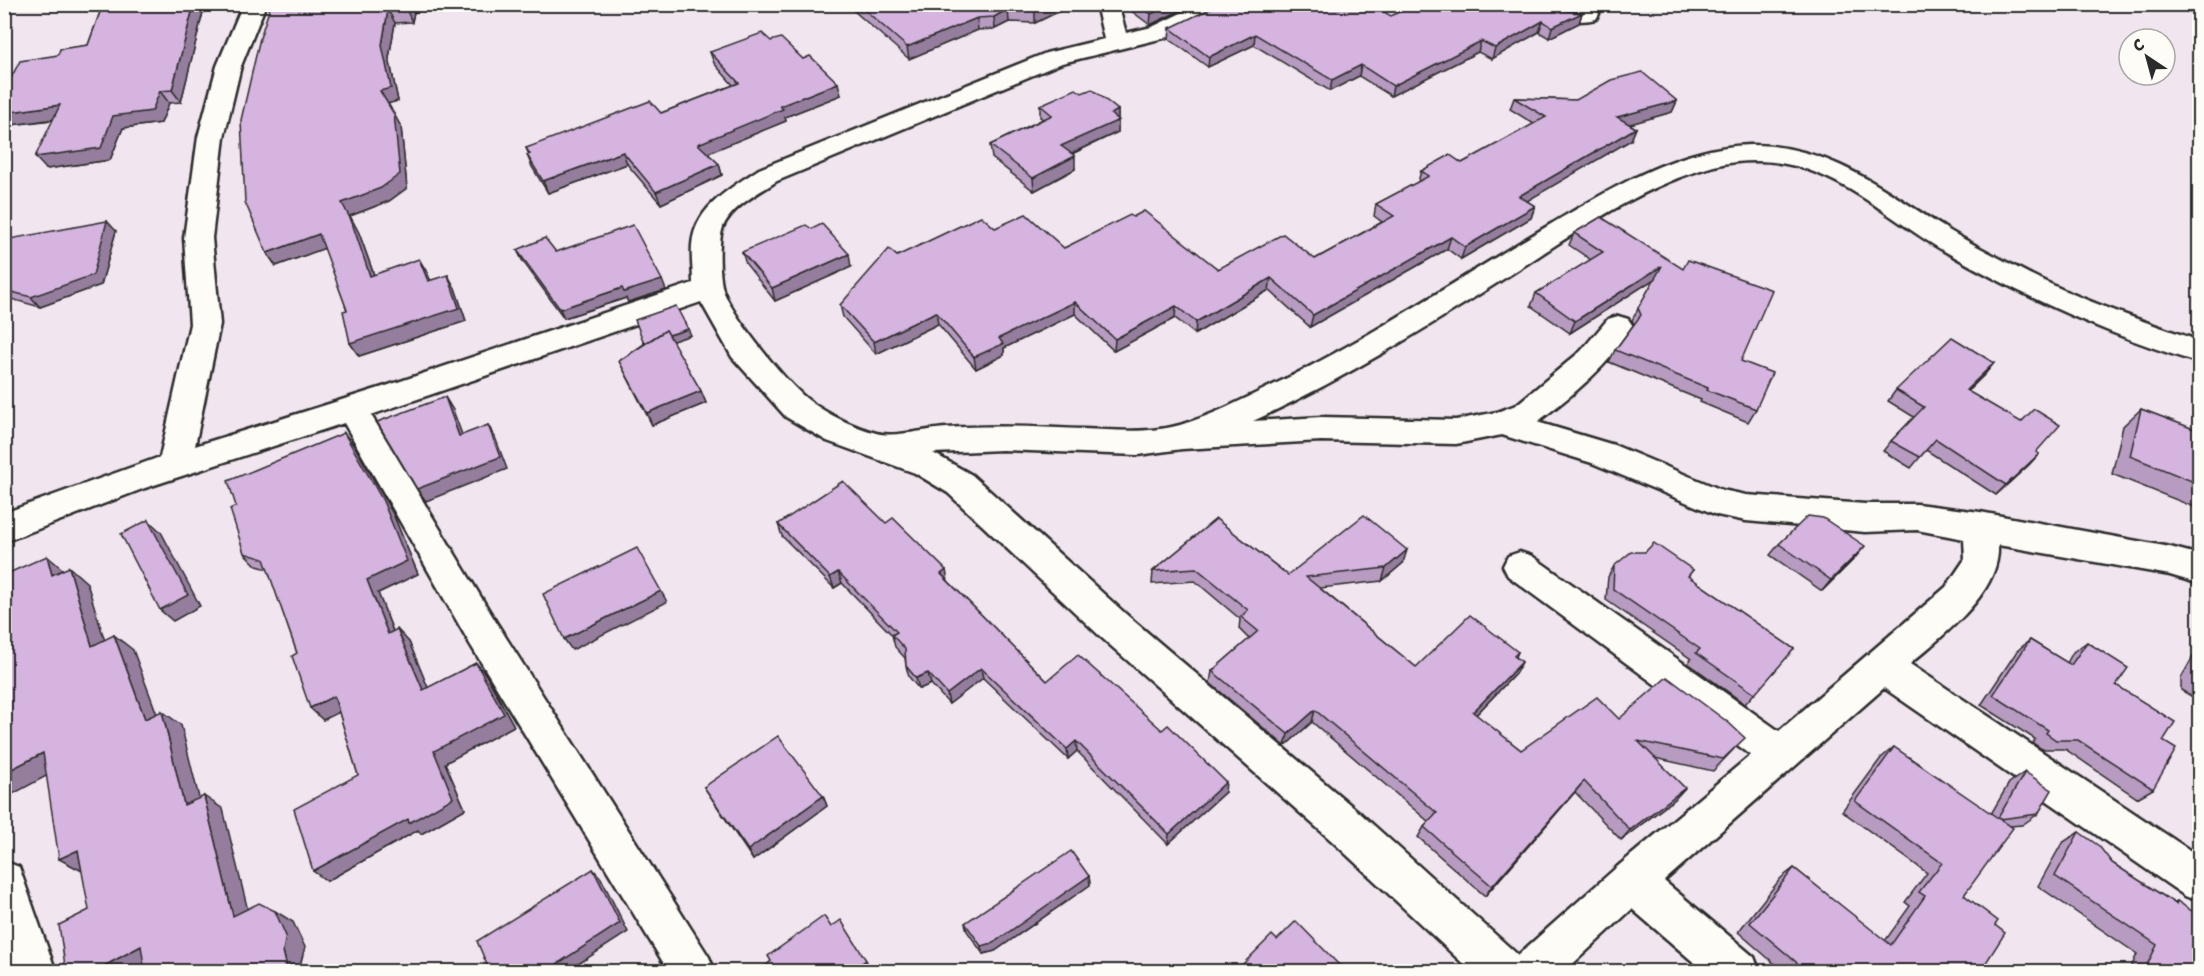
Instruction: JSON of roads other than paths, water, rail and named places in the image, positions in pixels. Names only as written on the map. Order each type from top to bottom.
[{"type":"street","points":[[175,463],[205,324],[198,238],[211,137],[229,66],[255,4]]},
{"type":"street","points":[[1107,4],[1117,42]]},
{"type":"street","points":[[1219,4],[1160,32],[1054,58],[768,175],[726,204],[710,226],[706,245],[708,289],[743,349],[798,409],[838,432],[926,464],[960,484],[1115,627],[1226,726],[1346,827],[1504,972]]},
{"type":"street","points":[[1528,4],[1554,12],[1588,14]]},
{"type":"street","points":[[1182,437],[1240,416],[1401,329],[1641,183],[1702,161],[1755,153],[1778,153],[1814,162],[1863,185],[1937,236],[2059,300],[2199,352]]},
{"type":"street","points":[[4,528],[59,505],[175,463],[352,409],[708,289]]},
{"type":"street","points":[[881,446],[943,440],[1002,438],[1138,444],[1182,437],[1321,429],[1456,432],[1502,423],[1527,413],[1592,359],[1618,326]]},
{"type":"street","points":[[352,409],[483,633],[694,972]]},
{"type":"street","points":[[1502,423],[1603,454],[1717,502],[1746,508],[1865,518],[1917,517],[1980,526],[2170,561],[2199,570]]},
{"type":"street","points":[[1532,972],[1632,881],[1959,598],[1982,561],[1980,526]]},
{"type":"street","points":[[1520,566],[1781,754]]},
{"type":"street","points":[[1883,666],[2199,882]]},
{"type":"street","points":[[4,881],[34,972]]},
{"type":"street","points":[[1632,881],[1739,972]]}]
